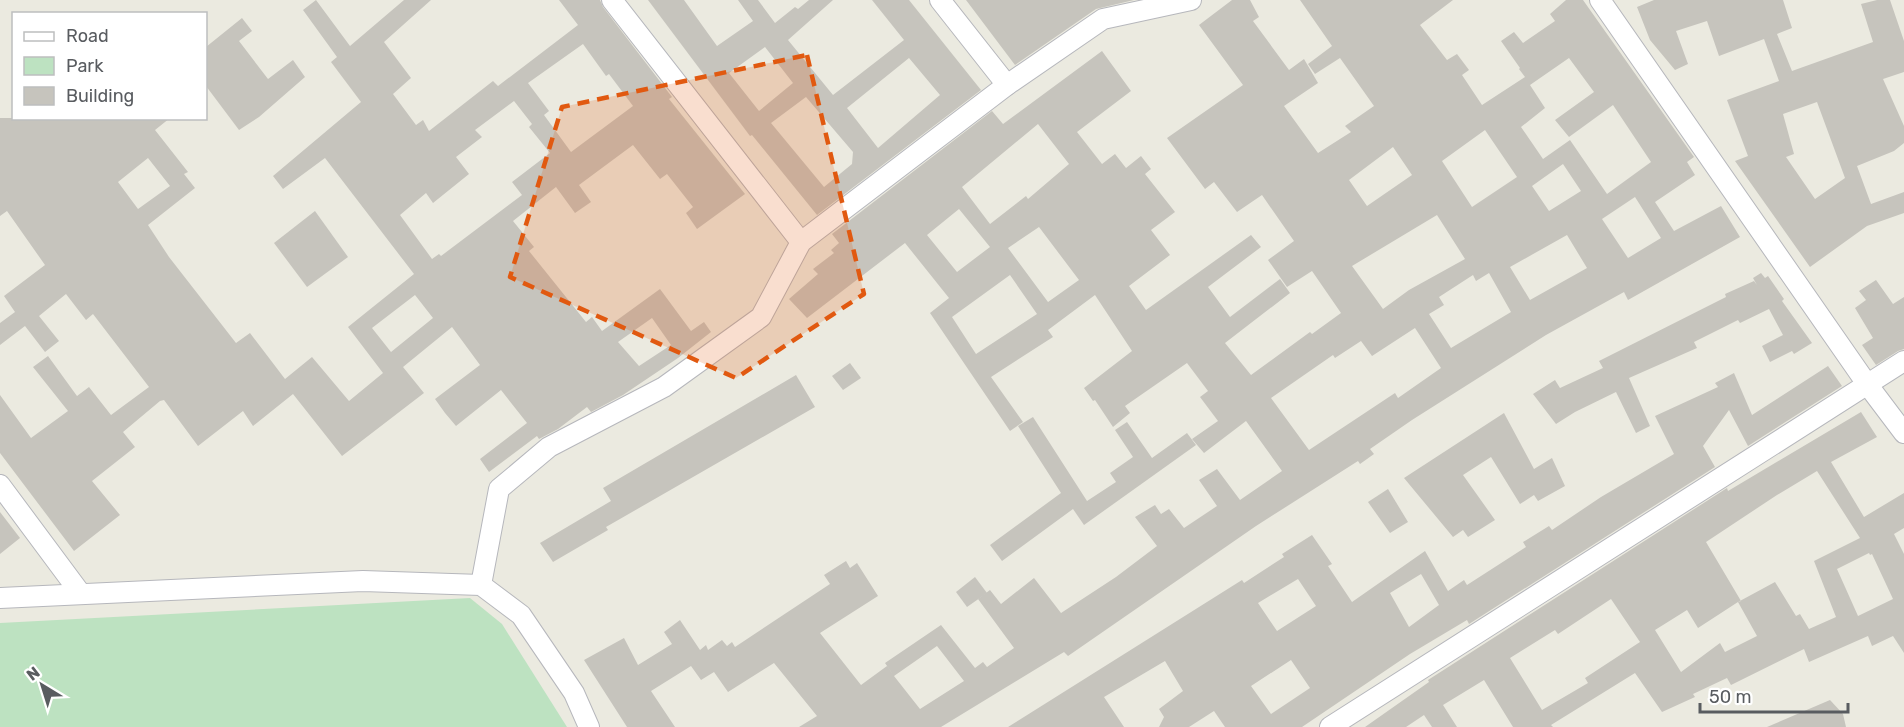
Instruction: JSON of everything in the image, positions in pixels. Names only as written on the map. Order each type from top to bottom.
[{"type":"street","points":[[612,0],[801,242]]},
{"type":"street","points":[[940,0],[1007,85]]},
{"type":"street","points":[[481,585],[499,489],[549,447],[664,387],[761,317],[801,242],[1007,85],[1103,20],[1191,0]]},
{"type":"street","points":[[1600,0],[1904,433]]},
{"type":"street","points":[[1330,727],[1904,361]]},
{"type":"street","points":[[0,485],[81,594]]},
{"type":"street","points":[[0,598],[363,581],[481,585],[521,615],[574,693],[589,727]]},
{"type":"highlighted area","points":[[807,55],[864,294],[736,378],[510,277],[562,107]]},
{"type":"green space","points":[[470,598],[502,624],[567,727],[0,727],[0,623]]},
{"type":"building","points":[[316,0],[350,46],[404,0],[431,0],[384,42],[411,78],[393,94],[416,125],[423,120],[429,131],[493,81],[498,86],[578,25],[559,0],[600,0],[672,97],[669,99],[745,194],[697,229],[686,213],[693,207],[667,174],[660,179],[633,145],[579,185],[591,202],[575,213],[556,187],[513,221],[534,247],[529,251],[586,322],[592,317],[602,331],[660,289],[691,331],[704,322],[711,332],[678,358],[623,395],[591,412],[587,407],[558,429],[539,439],[537,436],[489,472],[480,459],[527,423],[501,390],[456,426],[445,413],[435,399],[480,365],[452,327],[403,367],[424,393],[342,456],[293,394],[253,426],[243,411],[198,446],[164,400],[160,401],[123,432],[135,447],[92,481],[120,515],[74,551],[0,453],[0,395],[31,438],[68,411],[33,367],[48,356],[77,396],[89,387],[111,415],[149,387],[93,314],[86,320],[66,294],[39,316],[59,341],[45,352],[25,326],[0,345],[0,323],[15,312],[4,296],[45,265],[7,211],[0,216],[0,118],[12,118],[12,120],[168,120],[155,130],[188,172],[184,174],[195,188],[148,225],[169,257],[236,343],[250,333],[285,379],[312,357],[349,401],[383,373],[348,327],[414,274],[325,158],[283,189],[273,176],[361,102],[331,62],[337,57],[303,10]],"holes":[[[583,44],[606,76],[609,74],[633,106],[571,152],[544,115],[549,111],[528,83]],[[514,101],[532,124],[529,127],[550,153],[512,182],[522,195],[441,256],[439,254],[432,259],[400,215],[426,193],[433,203],[469,174],[456,157],[482,137],[475,130]],[[148,158],[170,186],[138,209],[118,182]],[[415,295],[433,318],[391,352],[372,328]],[[652,318],[671,345],[639,366],[618,342]]]},
{"type":"building","points":[[648,0],[684,0],[717,46],[753,21],[738,0],[758,0],[775,23],[795,7],[798,9],[809,0],[833,0],[788,40],[833,95],[904,40],[872,0],[909,0],[981,90],[817,215],[752,135],[750,136]],"holes":[[[765,47],[793,83],[759,111],[729,73]],[[909,58],[940,95],[878,148],[847,108]],[[806,97],[853,152],[852,164],[824,187],[771,123]]]},
{"type":"building","points":[[966,0],[1134,0],[1096,9],[1015,65]]},
{"type":"building","points":[[1232,0],[1250,0],[1259,17],[1253,21],[1289,70],[1304,59],[1318,83],[1284,106],[1318,153],[1351,132],[1345,126],[1374,106],[1340,58],[1315,74],[1308,64],[1332,46],[1300,0],[1453,0],[1420,25],[1447,60],[1457,54],[1469,70],[1462,75],[1482,105],[1525,77],[1501,41],[1514,32],[1523,43],[1555,21],[1550,14],[1566,0],[1583,0],[1694,157],[1687,162],[1695,175],[1655,202],[1674,231],[1721,206],[1740,237],[1628,300],[1624,292],[1546,335],[1412,420],[1370,449],[1374,454],[1360,464],[1358,461],[1256,526],[1068,656],[1064,652],[941,727],[799,727],[817,716],[774,663],[728,692],[714,672],[701,680],[691,666],[651,691],[675,727],[627,727],[584,660],[624,638],[638,665],[672,644],[664,632],[680,620],[700,650],[706,645],[708,650],[722,640],[727,646],[732,642],[735,647],[830,584],[824,575],[846,561],[850,568],[857,563],[878,596],[820,633],[861,685],[887,666],[894,676],[885,663],[941,625],[975,668],[983,662],[987,667],[1014,648],[978,599],[990,590],[1001,604],[1034,578],[1061,613],[1116,577],[1157,546],[1135,517],[1155,505],[1161,514],[1169,509],[1184,528],[1217,506],[1199,480],[1217,469],[1240,500],[1282,471],[1246,421],[1204,453],[1192,439],[1218,421],[1200,397],[1208,391],[1187,363],[1125,406],[1130,413],[1113,427],[1084,388],[1132,351],[1095,295],[1048,330],[1053,337],[991,377],[1023,422],[1010,431],[930,313],[949,298],[905,243],[807,318],[789,299],[818,274],[813,269],[834,253],[831,250],[839,243],[832,234],[992,111],[1003,124],[1102,51],[1131,91],[1077,132],[1102,164],[1115,154],[1126,168],[1141,156],[1151,169],[1145,174],[1175,212],[1151,230],[1170,255],[1129,286],[1146,310],[1251,235],[1261,247],[1208,287],[1230,317],[1280,279],[1290,293],[1225,343],[1251,375],[1310,332],[1312,334],[1341,313],[1312,271],[1287,287],[1268,260],[1294,241],[1262,195],[1237,212],[1214,182],[1205,189],[1167,138],[1243,85],[1199,25]],"holes":[[[1569,58],[1594,92],[1555,120],[1569,137],[1613,105],[1651,162],[1607,194],[1570,140],[1543,159],[1521,127],[1545,108],[1530,85]],[[1038,124],[1069,164],[1028,199],[1026,196],[990,224],[962,187]],[[1485,130],[1517,177],[1472,207],[1442,161]],[[1393,147],[1412,175],[1367,206],[1349,180]],[[1563,164],[1581,191],[1549,211],[1532,186]],[[1635,197],[1661,238],[1628,258],[1602,219]],[[959,209],[990,247],[957,272],[927,235]],[[1437,215],[1465,259],[1409,290],[1383,309],[1352,266]],[[1039,227],[1079,280],[1048,302],[1008,248]],[[1567,235],[1587,268],[1530,300],[1510,267]],[[1489,273],[1511,312],[1451,348],[1429,314],[1444,305],[1439,297],[1473,275],[1476,281]],[[1010,275],[1037,314],[976,354],[952,317]],[[1415,328],[1441,368],[1398,398],[1395,393],[1309,450],[1271,398],[1333,355],[1335,358],[1361,341],[1372,356]],[[937,646],[964,681],[920,709],[894,676]]]},
{"type":"building","points":[[1654,0],[1783,0],[1792,28],[1777,34],[1792,71],[1873,42],[1861,4],[1890,0],[1904,41],[1904,72],[1883,79],[1904,126],[1904,143],[1894,151],[1857,166],[1871,204],[1904,192],[1904,213],[1867,226],[1810,267],[1735,161],[1748,156],[1727,100],[1779,81],[1764,39],[1719,56],[1707,21],[1676,31],[1688,64],[1675,70],[1650,40],[1637,7]],"holes":[[[1817,102],[1845,178],[1815,199],[1786,157],[1794,154],[1783,114]]]},
{"type":"building","points":[[242,18],[252,31],[239,41],[268,79],[293,60],[305,77],[259,117],[239,130],[207,87],[207,46]]},
{"type":"building","points":[[315,211],[348,257],[307,287],[274,243]]},
{"type":"building","points":[[1761,273],[1765,278],[1768,276],[1784,299],[1782,301],[1812,343],[1794,354],[1792,351],[1770,362],[1762,346],[1783,335],[1769,309],[1740,323],[1738,320],[1694,342],[1697,348],[1629,378],[1650,426],[1636,433],[1616,392],[1556,424],[1533,394],[1555,380],[1560,388],[1603,368],[1599,361],[1726,297],[1725,294],[1754,281],[1757,285],[1753,278]]},
{"type":"building","points":[[1876,280],[1893,304],[1904,297],[1904,349],[1876,365],[1862,345],[1873,338],[1855,308],[1866,300],[1859,291]]},
{"type":"building","points":[[850,363],[861,378],[843,390],[832,376]]},
{"type":"building","points":[[1828,366],[1842,386],[1748,446],[1729,410],[1703,446],[1715,467],[1469,624],[1467,620],[1410,654],[1302,727],[1225,727],[1214,711],[1189,727],[1159,727],[1164,717],[1159,709],[1183,691],[1165,661],[1104,697],[1124,727],[1008,727],[1242,580],[1244,583],[1284,557],[1282,554],[1312,535],[1332,564],[1328,566],[1352,602],[1425,551],[1448,591],[1464,580],[1467,585],[1526,547],[1523,542],[1549,526],[1552,530],[1601,497],[1674,454],[1655,416],[1718,387],[1715,383],[1734,373],[1752,415]],"holes":[[[1421,574],[1439,605],[1409,627],[1390,593]],[[1298,579],[1316,606],[1277,631],[1258,603]],[[1291,660],[1310,688],[1271,714],[1251,686]]]},
{"type":"building","points":[[796,375],[815,407],[606,527],[608,530],[553,562],[540,543],[611,501],[603,488]]},
{"type":"building","points":[[1861,412],[1877,437],[1831,462],[1864,517],[1904,493],[1904,528],[1894,534],[1904,554],[1904,653],[1893,636],[1872,646],[1868,636],[1809,662],[1804,649],[1731,685],[1727,678],[1693,694],[1695,697],[1662,712],[1635,673],[1551,725],[1553,727],[1513,727],[1484,680],[1443,705],[1457,727],[1432,727],[1424,715],[1406,727],[1365,727],[1429,682],[1428,680],[1727,488],[1728,491]],"holes":[[[1817,471],[1860,538],[1814,561],[1836,617],[1809,629],[1800,614],[1796,616],[1775,582],[1741,601],[1706,542]],[[1869,553],[1872,554],[1893,599],[1858,616],[1837,569]],[[1611,599],[1640,642],[1585,678],[1588,683],[1542,710],[1510,658],[1555,630],[1558,634]],[[1738,602],[1757,636],[1725,652],[1720,643],[1681,672],[1655,630],[1687,610],[1698,628]]]},
{"type":"building","points":[[1504,413],[1534,469],[1552,458],[1565,486],[1538,501],[1534,495],[1520,504],[1491,457],[1463,475],[1495,520],[1468,537],[1463,530],[1453,537],[1404,478]]},
{"type":"building","points":[[1033,417],[1087,501],[1116,482],[1110,473],[1133,457],[1115,430],[1127,422],[1152,458],[1187,433],[1196,445],[1084,525],[1073,509],[1002,561],[990,545],[1061,493],[1018,426]]},
{"type":"building","points":[[1388,489],[1408,522],[1390,533],[1368,502]]},
{"type":"building","points":[[0,512],[20,538],[0,554]]},
{"type":"building","points":[[975,577],[987,593],[967,607],[956,592]]},
{"type":"building","points":[[1830,700],[1843,714],[1846,727],[1767,727]]}]
